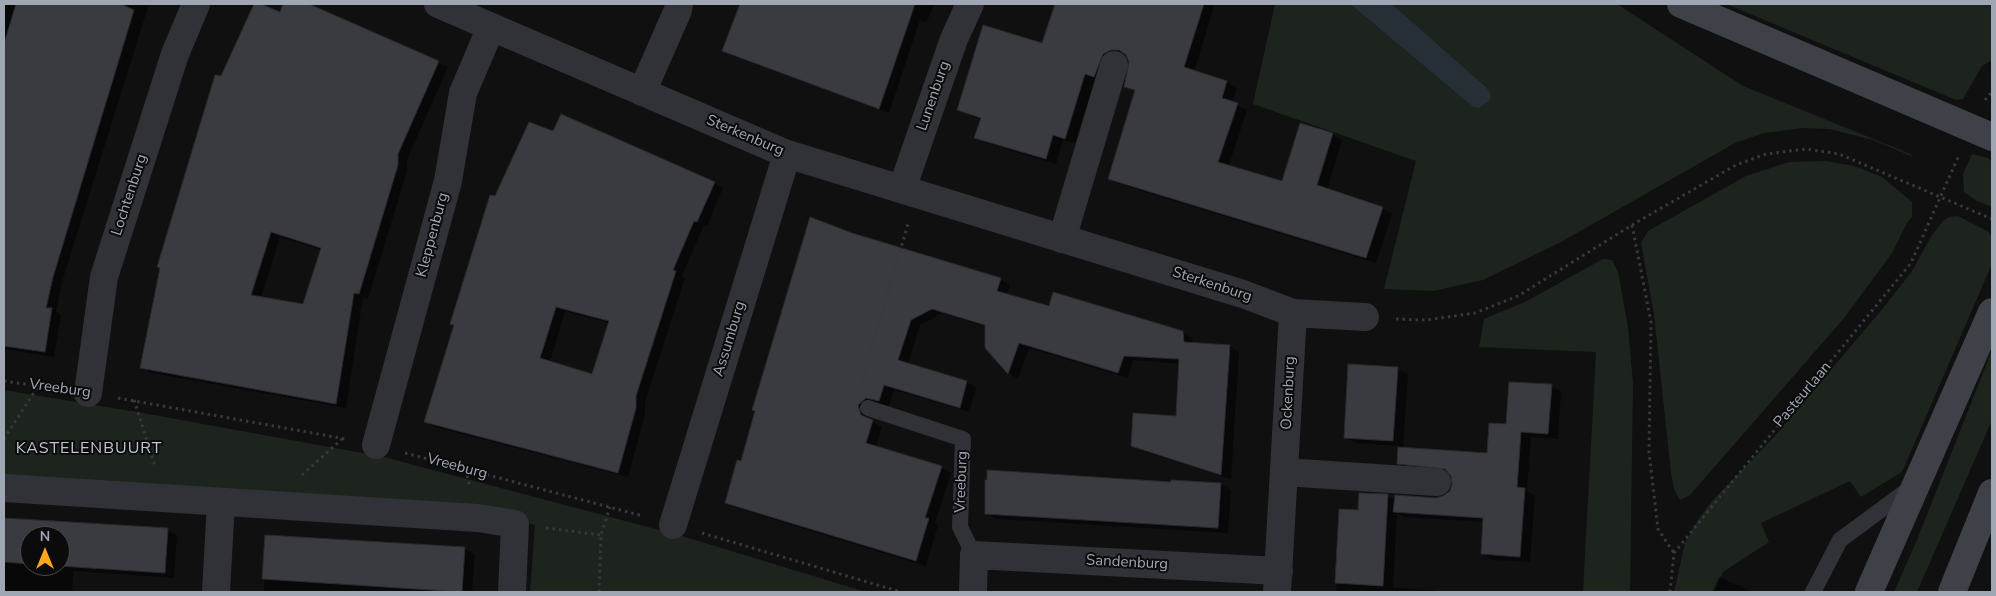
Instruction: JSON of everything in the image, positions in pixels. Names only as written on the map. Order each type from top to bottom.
[{"type":"main road","points":[[1681,4],[1992,136]]},
{"type":"main road","points":[[1869,592],[1992,312]]},
{"type":"main road","points":[[1952,592],[1990,505]]},
{"type":"street","name":"Lochtenburg","points":[[88,393],[104,277],[175,54],[196,4]]},
{"type":"street","name":"Sterkenburg","points":[[438,4],[787,154],[1243,294],[1293,313],[1365,317]]},
{"type":"street","points":[[642,92],[679,4]]},
{"type":"street","name":"Lunenburg","points":[[902,189],[954,39],[970,4]]},
{"type":"street","name":"Kleppenburg","points":[[376,445],[448,181],[463,93],[490,27]]},
{"type":"street","points":[[1062,238],[1114,65]]},
{"type":"street","name":"Assumburg","points":[[673,524],[787,154]]},
{"type":"street","name":"Ockenburg","points":[[1278,582],[1293,313]]},
{"type":"street","points":[[1284,472],[1437,482]]},
{"type":"street","points":[[4,488],[478,518],[515,524],[512,592]]},
{"type":"street","points":[[216,592],[221,502]]},
{"type":"street","name":"Sandenburg","points":[[974,555],[1278,582]]},
{"type":"street","name":"Vreeburg","points":[[973,592],[974,555]]},
{"type":"lane","name":"Vreeburg","points":[[868,408],[963,439],[960,527],[974,555]]},
{"type":"lane","points":[[1813,592],[1840,540],[1918,482]]},
{"type":"path","points":[[1365,317],[1426,320],[1475,313],[1518,296],[1632,225],[1736,165],[1766,154],[1806,149],[1840,154],[1992,219]]},
{"type":"path","points":[[868,408],[863,378],[908,225],[902,189]]},
{"type":"path","name":"Pasteurlaan","points":[[1674,553],[1911,264],[1941,197]]},
{"type":"path","points":[[1632,225],[1650,322],[1650,452],[1658,529],[1674,553],[1670,592]]},
{"type":"path","name":"Vreeburg","points":[[4,381],[134,400],[376,445],[673,524],[901,592]]},
{"type":"path","points":[[4,439],[38,386]]},
{"type":"path","points":[[134,400],[166,499]]},
{"type":"path","points":[[270,505],[342,439]]},
{"type":"path","points":[[599,592],[601,535],[610,507]]},
{"type":"path","points":[[515,524],[601,535]]},
{"type":"shaded area","points":[[1275,4],[1350,4],[1473,107],[1490,95],[1486,87],[1392,4],[1617,4],[1743,86],[1913,155],[1911,156],[1873,140],[1830,129],[1802,128],[1764,133],[1735,143],[1561,242],[1483,280],[1433,291],[1384,289],[1416,161],[1253,104]]},
{"type":"shaded area","points":[[1350,4],[1392,4],[1486,87],[1491,95],[1489,101],[1479,108],[1473,107]]},
{"type":"shaded area","points":[[1726,4],[1992,4],[1992,60],[1982,66],[1963,99],[1956,100]]},
{"type":"shaded area","points":[[1972,154],[1988,158],[1992,162],[1992,207],[1977,201],[1964,192],[1963,174]]},
{"type":"shaded area","points":[[1826,161],[1854,166],[1882,177],[1912,202],[1912,217],[1892,253],[1845,317],[1690,495],[1680,500],[1674,489],[1671,473],[1654,314],[1641,243],[1648,231],[1746,176],[1789,162]]},
{"type":"shaded area","points":[[1958,216],[1989,232],[1992,237],[1992,264],[1902,472],[1861,497],[1850,481],[1761,523],[1769,542],[1723,572],[1714,592],[1674,592],[1685,543],[1698,520],[1712,501],[1774,437],[1884,307],[1912,271],[1932,235],[1943,221],[1949,217]]},
{"type":"shaded area","points":[[1603,259],[1612,260],[1618,272],[1628,327],[1633,383],[1630,592],[1583,592],[1596,352],[1479,347],[1484,319],[1525,302]]},
{"type":"shaded area","points":[[1992,350],[1992,420],[1917,592],[1894,592],[1917,540]]},
{"type":"shaded area","points":[[4,390],[384,457],[682,536],[866,592],[530,592],[535,525],[463,508],[4,479]]},
{"type":"building","points":[[16,4],[121,4],[134,10],[53,277],[46,308],[52,308],[45,352],[4,346],[4,44]]},
{"type":"building","points":[[254,4],[261,4],[280,12],[283,4],[309,4],[439,61],[398,154],[398,165],[359,294],[354,293],[336,404],[140,368],[160,268],[157,267],[215,75],[221,76]],"holes":[[[271,232],[321,248],[303,304],[251,295]]]},
{"type":"building","points":[[740,4],[915,4],[879,109],[722,51]]},
{"type":"building","points":[[1055,4],[1204,4],[1184,67],[1227,81],[1222,98],[1238,103],[1218,162],[1282,181],[1300,123],[1333,133],[1317,185],[1383,207],[1366,258],[1108,179],[1135,90],[1124,87],[1129,62],[1126,55],[1119,50],[1111,50],[1103,54],[1094,77],[1085,74],[1065,139],[1053,135],[1046,159],[974,138],[981,118],[957,110],[983,25],[1042,43]]},
{"type":"building","points":[[561,114],[715,182],[697,222],[694,221],[673,270],[676,271],[636,396],[636,408],[618,473],[424,422],[454,325],[450,324],[490,195],[495,196],[529,122],[553,131]],"holes":[[[556,307],[609,321],[592,374],[540,358]]]},
{"type":"building","points":[[810,217],[852,233],[1001,278],[997,291],[1049,306],[1053,292],[1183,331],[1184,342],[1230,345],[1221,475],[1131,446],[1133,413],[1176,416],[1179,359],[1124,356],[1118,373],[1019,343],[1008,374],[985,348],[985,325],[932,309],[911,320],[898,360],[967,381],[960,408],[884,385],[879,401],[866,398],[858,405],[861,415],[873,420],[866,443],[942,466],[925,518],[929,518],[916,561],[725,503],[737,460],[741,461],[755,411],[752,410]]},
{"type":"building","points":[[1348,364],[1398,367],[1393,441],[1344,438]]},
{"type":"building","points":[[1509,382],[1552,384],[1548,434],[1521,432],[1517,487],[1525,488],[1520,557],[1481,554],[1483,518],[1393,512],[1395,495],[1436,498],[1450,491],[1452,484],[1451,476],[1445,469],[1397,464],[1398,447],[1487,453],[1489,423],[1506,424]]},
{"type":"building","points":[[987,470],[1171,482],[1171,480],[1221,483],[1218,528],[985,514],[985,480],[987,480]]},
{"type":"building","points":[[1359,493],[1388,494],[1383,586],[1335,583],[1339,509],[1358,510]]},
{"type":"building","points":[[4,518],[168,528],[165,573],[70,567],[70,526],[20,526],[20,563],[4,562]]},
{"type":"building","points":[[265,535],[465,547],[462,592],[262,579]]},
{"type":"district","name":"KASTELENBUURT","points":[[89,449]]}]
